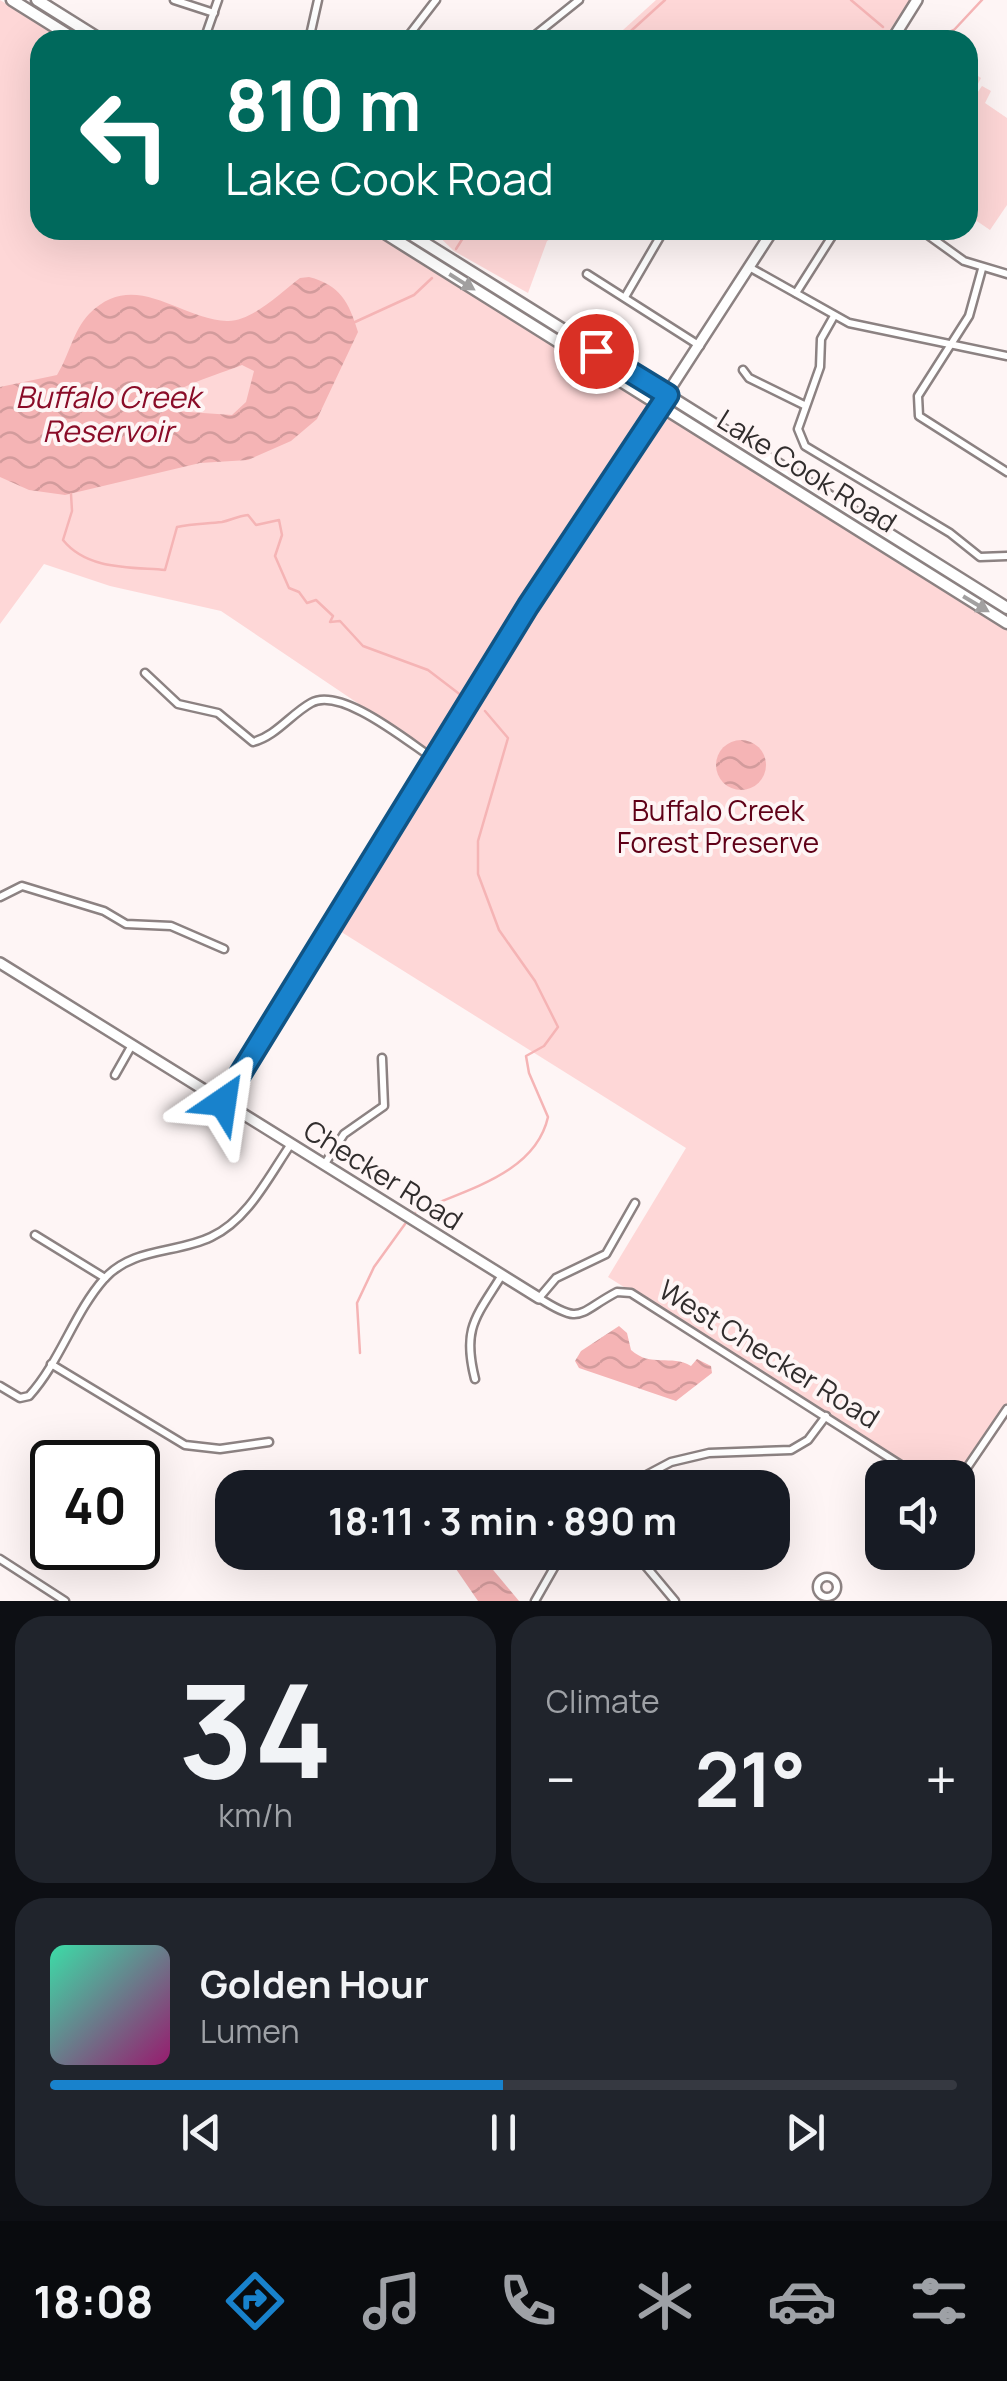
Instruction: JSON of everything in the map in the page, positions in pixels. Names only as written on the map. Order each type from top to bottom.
[{"type":"main road","points":[[12,0],[60,30]]},
{"type":"main road","points":[[37,0],[84,30]]},
{"type":"main road","name":"Lake Cook Road","points":[[397,240],[1007,608]]},
{"type":"main road","name":"Lake Cook Road","points":[[419,240],[1007,623]]},
{"type":"street","points":[[174,0],[214,13]]},
{"type":"street","points":[[208,30],[218,0]]},
{"type":"street","points":[[311,30],[318,0]]},
{"type":"street","points":[[413,30],[436,0]]},
{"type":"street","points":[[542,30],[578,0]]},
{"type":"street","points":[[898,30],[918,0]]},
{"type":"street","points":[[625,297],[658,240]]},
{"type":"street","points":[[223,1102],[434,759],[766,240]]},
{"type":"street","points":[[796,293],[830,240]]},
{"type":"street","points":[[934,240],[964,262],[1007,274]]},
{"type":"street","points":[[749,267],[834,316],[878,331],[952,342],[1007,356]]},
{"type":"street","points":[[982,269],[969,316],[918,396],[916,408],[919,416],[1007,472]]},
{"type":"street","points":[[587,274],[700,346]]},
{"type":"street","points":[[834,316],[822,339],[816,380],[798,429],[806,446],[950,533],[980,557],[1007,556]]},
{"type":"street","points":[[744,370],[750,378],[804,405]]},
{"type":"street","points":[[145,673],[178,704],[218,713],[253,742],[315,700],[329,700],[351,705],[434,759]]},
{"type":"street","points":[[0,897],[22,886],[104,910],[126,924],[171,926],[224,949]]},
{"type":"street","name":"Checker Road","points":[[0,963],[538,1298]]},
{"type":"street","points":[[115,1075],[132,1045]]},
{"type":"street","points":[[324,1165],[344,1134],[384,1106],[382,1058]]},
{"type":"street","points":[[0,1386],[20,1398],[29,1396],[105,1278],[136,1258],[194,1244],[224,1230],[242,1215],[290,1144]]},
{"type":"street","points":[[538,1298],[556,1278],[606,1254],[634,1203]]},
{"type":"street","points":[[35,1236],[105,1278]]},
{"type":"street","points":[[476,1379],[467,1347],[470,1330],[502,1275]]},
{"type":"street","name":"West Checker Road","points":[[538,1298],[576,1316],[588,1314],[617,1292],[631,1294],[893,1460]]},
{"type":"street","points":[[51,1364],[174,1441],[208,1449],[269,1442]]},
{"type":"street","points":[[973,1460],[1007,1409]]},
{"type":"street","points":[[657,1470],[709,1453],[791,1450],[808,1440],[826,1416]]},
{"type":"street","points":[[0,1559],[64,1601]]},
{"type":"street","points":[[535,1601],[552,1570]]},
{"type":"street","points":[[649,1570],[675,1601]]},
{"type":"green space","name":"Buffalo Creek Forest Preserve","points":[[0,0],[50,30],[30,30],[30,240],[386,240],[1007,628],[1007,1405],[969,1460],[899,1460],[608,1277],[686,1148],[335,928],[439,758],[221,611],[110,586],[44,564],[0,624]]},
{"type":"green space","points":[[656,0],[910,0],[890,30],[623,30]]},
{"type":"green space","points":[[982,86],[991,91],[985,103],[1007,118],[1007,205],[990,230],[978,222],[978,92]]},
{"type":"green space","points":[[442,240],[549,240],[528,293],[454,251]]},
{"type":"water","name":"Buffalo Creek Reservoir","points":[[300,278],[320,280],[336,290],[347,304],[358,332],[317,419],[291,441],[248,460],[200,463],[65,495],[29,490],[0,477],[0,387],[57,375],[84,321],[106,301],[140,295],[209,318],[237,320],[266,305]],"holes":[[[242,365],[254,371],[246,402],[232,415],[174,411],[173,394],[185,387]]]},
{"type":"water","points":[[741,740],[759,747],[766,765],[759,783],[741,790],[723,783],[716,765],[723,747]]},
{"type":"water","points":[[619,1326],[627,1333],[631,1350],[638,1355],[691,1366],[697,1359],[711,1366],[712,1373],[676,1401],[579,1368],[575,1361],[581,1351]]},
{"type":"water","points":[[457,1570],[493,1570],[519,1601],[478,1601]]},
{"type":"waterway","points":[[632,30],[665,0]]},
{"type":"waterway","points":[[851,0],[883,27]]},
{"type":"waterway","points":[[954,30],[982,0]]},
{"type":"waterway","points":[[456,249],[462,240]]},
{"type":"waterway","points":[[355,322],[414,295],[432,278]]},
{"type":"waterway","points":[[71,494],[72,511],[63,540],[84,557],[124,567],[165,570],[177,527],[248,515],[256,525],[279,520],[282,535],[275,556],[289,588],[299,592],[307,603],[316,600],[333,616],[330,622],[340,621],[363,646],[428,670],[462,696]]},
{"type":"waterway","points":[[416,1212],[475,1188],[513,1167],[541,1137],[548,1117],[526,1056],[544,1046],[558,1027],[535,981],[499,930],[478,874],[478,841],[508,738],[485,711]]},
{"type":"waterway","points":[[360,1353],[357,1303],[374,1267],[405,1224]]},
{"type":"route","points":[[223,1102],[528,606],[668,395],[596,351]]}]
